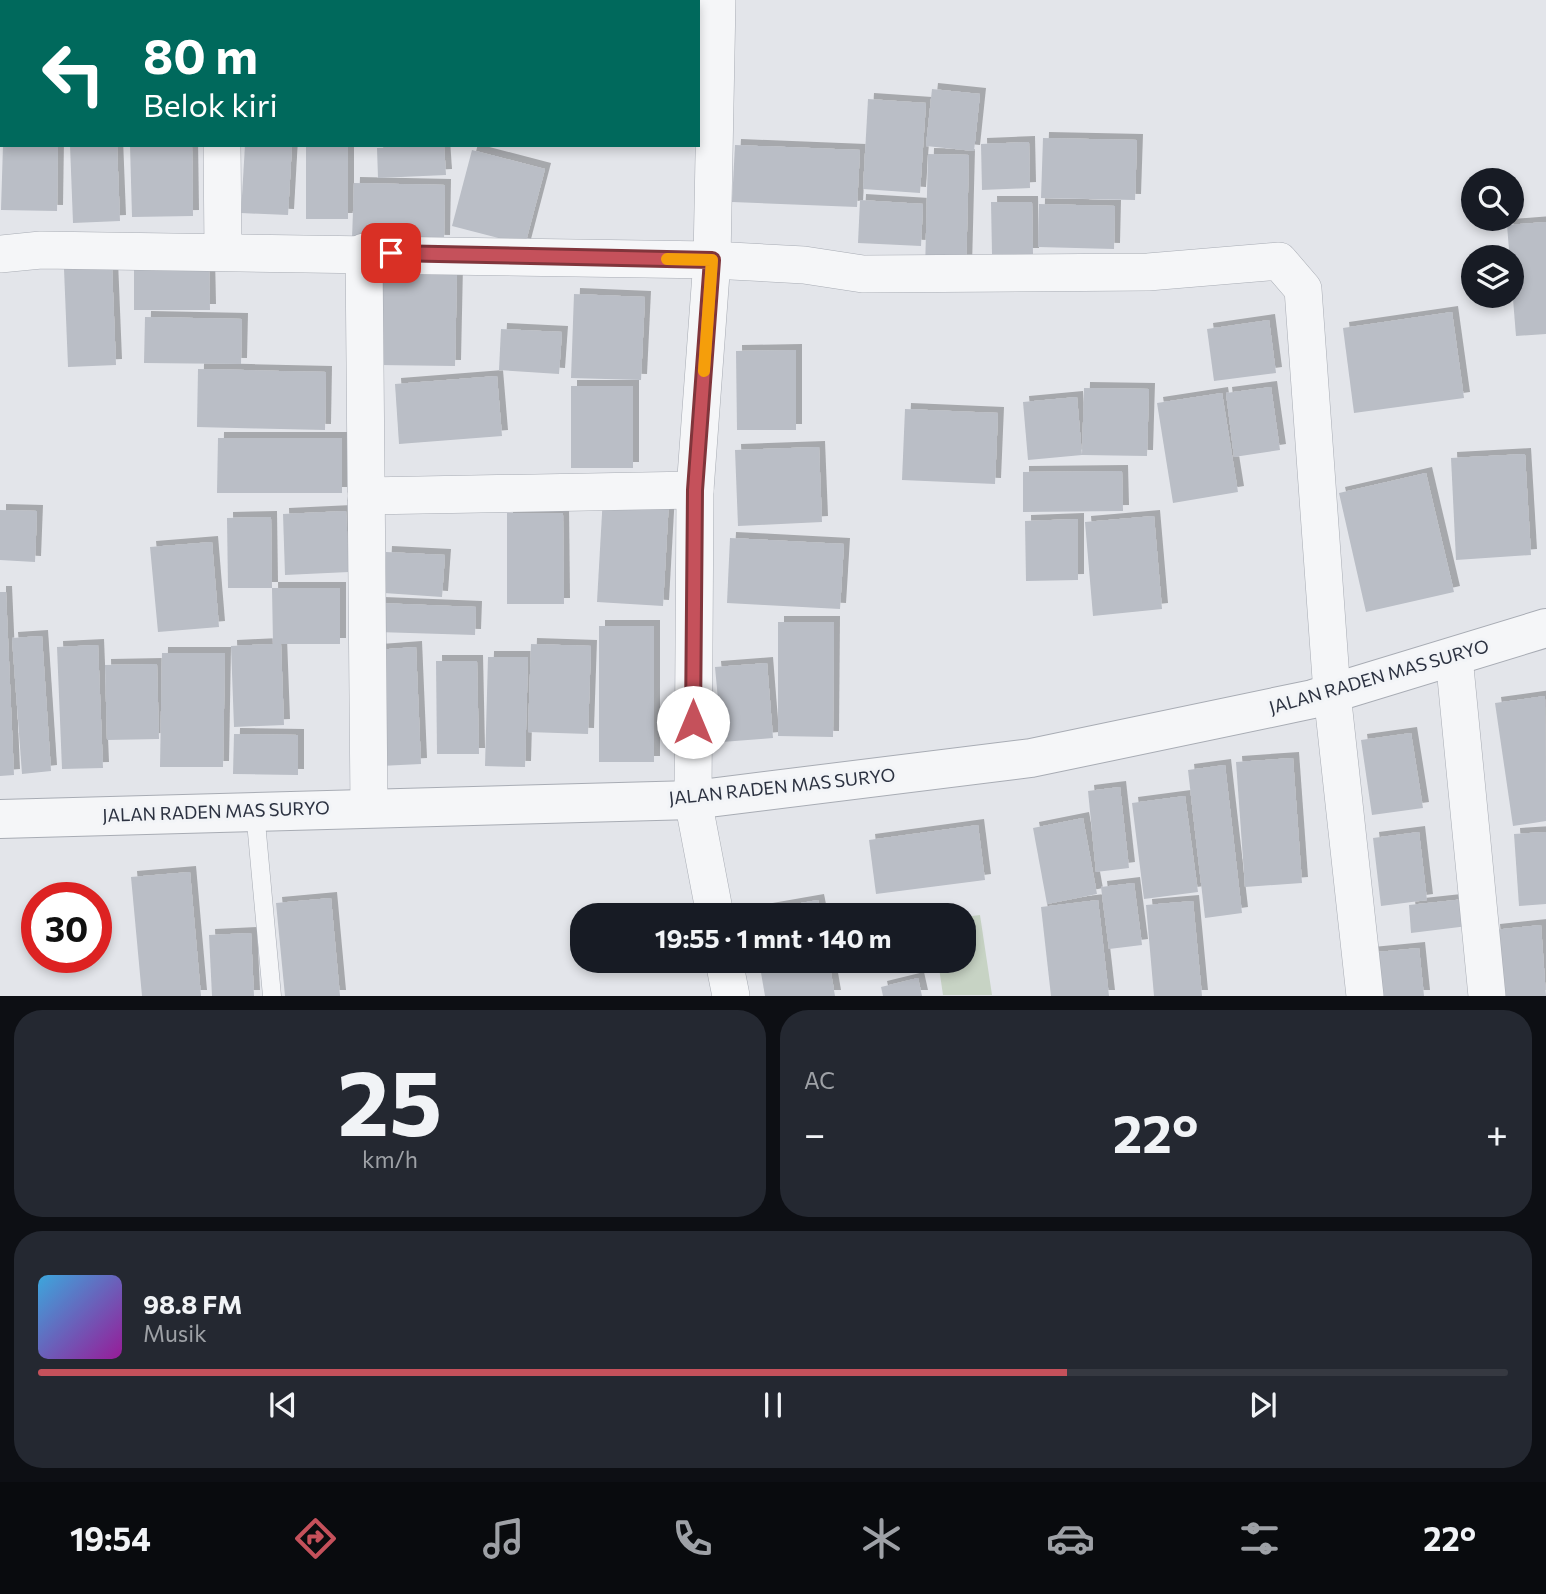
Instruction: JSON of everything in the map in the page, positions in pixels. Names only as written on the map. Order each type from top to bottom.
[{"type":"street","points":[[713,903],[693,800],[695,490],[712,260],[717,0]]},
{"type":"street","points":[[222,147],[223,251]]},
{"type":"street","points":[[0,254],[41,250],[364,252],[712,260],[804,265],[863,274],[1148,272],[1247,261],[1279,261],[1303,289],[1332,694],[1365,996]]},
{"type":"street","points":[[364,252],[369,807]]},
{"type":"street","points":[[366,496],[695,490]]},
{"type":"street","name":"JALAN RADEN MAS SURYO","points":[[0,819],[693,800],[1031,758],[1332,694],[1546,628]]},
{"type":"street","points":[[1454,657],[1487,996]]},
{"type":"street","points":[[726,973],[731,996]]},
{"type":"lane","points":[[255,811],[272,996]]},
{"type":"green space","points":[[980,915],[992,995],[943,995],[940,973],[976,973],[976,916]]},
{"type":"building","points":[[932,89],[980,94],[974,151],[926,146]]},
{"type":"building","points":[[868,99],[926,103],[920,193],[863,189]]},
{"type":"building","points":[[1043,138],[1137,140],[1135,200],[1041,198]]},
{"type":"building","points":[[1029,142],[1030,188],[982,190],[981,144]]},
{"type":"building","points":[[735,145],[860,150],[857,207],[732,202]]},
{"type":"building","points":[[3,147],[58,147],[57,211],[1,210]]},
{"type":"building","points":[[70,147],[117,147],[120,221],[73,223]]},
{"type":"building","points":[[130,147],[192,147],[193,216],[132,217]]},
{"type":"building","points":[[245,147],[292,147],[288,215],[241,213]]},
{"type":"building","points":[[306,147],[348,147],[348,219],[306,219]]},
{"type":"building","points":[[444,147],[446,175],[378,178],[377,148]]},
{"type":"building","points":[[472,150],[545,169],[525,245],[452,226]]},
{"type":"building","points":[[928,154],[969,155],[966,272],[925,271]]},
{"type":"building","points":[[354,183],[445,185],[444,241],[352,239]]},
{"type":"building","points":[[860,200],[923,204],[921,246],[858,243]]},
{"type":"building","points":[[991,202],[1032,202],[1033,254],[992,254]]},
{"type":"building","points":[[1039,204],[1115,206],[1114,249],[1038,247]]},
{"type":"building","points":[[1546,222],[1546,334],[1516,336],[1514,308],[1524,308],[1524,245],[1509,245],[1507,231],[1524,231],[1524,224]]},
{"type":"building","points":[[209,263],[210,310],[134,310],[134,264]]},
{"type":"building","points":[[112,267],[116,365],[68,367],[64,269]]},
{"type":"building","points":[[380,270],[457,271],[455,366],[378,365]]},
{"type":"building","points":[[574,294],[645,297],[641,380],[571,378]]},
{"type":"building","points":[[1452,312],[1464,398],[1354,413],[1343,328]]},
{"type":"building","points":[[145,317],[242,319],[241,364],[144,363]]},
{"type":"building","points":[[1269,320],[1276,373],[1214,381],[1207,329]]},
{"type":"building","points":[[501,329],[562,332],[559,374],[499,370]]},
{"type":"building","points":[[796,350],[796,430],[737,430],[736,351]]},
{"type":"building","points":[[198,369],[326,372],[325,430],[197,427]]},
{"type":"building","points":[[497,376],[502,436],[399,444],[395,384]]},
{"type":"building","points":[[571,386],[633,386],[633,468],[571,468]]},
{"type":"building","points":[[1271,387],[1280,450],[1234,457],[1226,393]]},
{"type":"building","points":[[1084,388],[1149,389],[1147,456],[1082,455]]},
{"type":"building","points":[[1222,393],[1238,492],[1173,503],[1157,403]]},
{"type":"building","points":[[1077,397],[1082,455],[1028,460],[1023,402]]},
{"type":"building","points":[[905,409],[998,413],[995,484],[902,480]]},
{"type":"building","points":[[218,438],[342,438],[342,493],[217,493]]},
{"type":"building","points":[[819,447],[822,522],[738,526],[735,450]]},
{"type":"building","points":[[1525,454],[1531,555],[1456,560],[1451,458]]},
{"type":"building","points":[[1122,471],[1123,511],[1023,512],[1023,472]]},
{"type":"building","points":[[1426,473],[1454,592],[1366,612],[1339,493]]},
{"type":"building","points":[[603,496],[669,500],[663,606],[597,602]]},
{"type":"building","points":[[0,510],[37,511],[35,562],[0,560]]},
{"type":"building","points":[[346,511],[349,572],[285,575],[283,514]]},
{"type":"building","points":[[507,513],[563,513],[564,604],[507,604]]},
{"type":"building","points":[[1154,516],[1162,609],[1093,616],[1085,522]]},
{"type":"building","points":[[271,517],[272,588],[228,588],[227,518]]},
{"type":"building","points":[[1078,519],[1078,580],[1026,581],[1025,521]]},
{"type":"building","points":[[730,538],[844,544],[840,609],[727,603]]},
{"type":"building","points":[[212,542],[219,627],[158,632],[150,547]]},
{"type":"building","points":[[386,552],[445,555],[442,597],[384,593]]},
{"type":"building","points":[[272,588],[340,588],[340,644],[281,644],[284,725],[234,727],[231,646],[273,644]]},
{"type":"building","points":[[0,592],[6,592],[14,775],[0,776]]},
{"type":"building","points":[[378,603],[476,607],[475,635],[377,632]]},
{"type":"building","points":[[778,622],[834,622],[833,737],[778,736]]},
{"type":"building","points":[[599,626],[654,626],[654,762],[599,762]]},
{"type":"building","points":[[42,636],[51,771],[22,774],[12,638]]},
{"type":"building","points":[[531,644],[591,646],[588,734],[528,732]]},
{"type":"building","points":[[98,645],[103,768],[62,769],[57,647]]},
{"type":"building","points":[[416,647],[421,764],[380,766],[375,650]]},
{"type":"building","points":[[162,653],[225,653],[223,767],[160,767]]},
{"type":"building","points":[[488,657],[528,657],[525,767],[485,766]]},
{"type":"building","points":[[436,661],[477,661],[479,754],[437,754]]},
{"type":"building","points":[[767,663],[773,738],[722,742],[715,667]]},
{"type":"building","points":[[157,664],[159,739],[107,740],[105,665]]},
{"type":"building","points":[[1545,696],[1546,821],[1513,826],[1495,703]]},
{"type":"building","points":[[1411,733],[1423,808],[1372,815],[1361,740]]},
{"type":"building","points":[[234,734],[298,735],[298,775],[233,774]]},
{"type":"building","points":[[1293,758],[1302,883],[1245,887],[1236,762]]},
{"type":"building","points":[[1225,765],[1242,913],[1205,918],[1188,770]]},
{"type":"building","points":[[1120,787],[1129,868],[1096,872],[1088,791]]},
{"type":"building","points":[[1185,796],[1198,892],[1144,899],[1132,803]]},
{"type":"building","points":[[1083,818],[1097,894],[1047,904],[1033,828]]},
{"type":"building","points":[[978,825],[985,880],[876,894],[869,840]]},
{"type":"building","points":[[1419,832],[1427,900],[1381,906],[1373,838]]},
{"type":"building","points":[[1546,832],[1546,904],[1519,906],[1514,834]]},
{"type":"building","points":[[190,872],[201,996],[142,996],[131,877]]},
{"type":"building","points":[[1134,883],[1142,945],[1109,949],[1101,887]]},
{"type":"building","points":[[331,898],[340,996],[285,996],[276,903]]},
{"type":"building","points":[[1474,898],[1476,925],[1411,933],[1409,905]]},
{"type":"building","points":[[1098,900],[1109,996],[1051,996],[1041,907]]},
{"type":"building","points":[[1193,901],[1202,996],[1154,996],[1146,905]]},
{"type":"building","points":[[1541,925],[1546,996],[1500,996],[1494,930]]},
{"type":"building","points":[[251,933],[254,996],[212,996],[209,935]]},
{"type":"building","points":[[1419,948],[1424,996],[1371,996],[1367,953]]},
{"type":"building","points":[[761,973],[831,973],[835,996],[765,996]]},
{"type":"building","points":[[918,978],[922,996],[883,996],[881,987]]},
{"type":"slow traffic","points":[[667,259],[712,260],[704,371]]},
{"type":"route","points":[[391,253],[712,260],[695,490],[693,722]]}]
